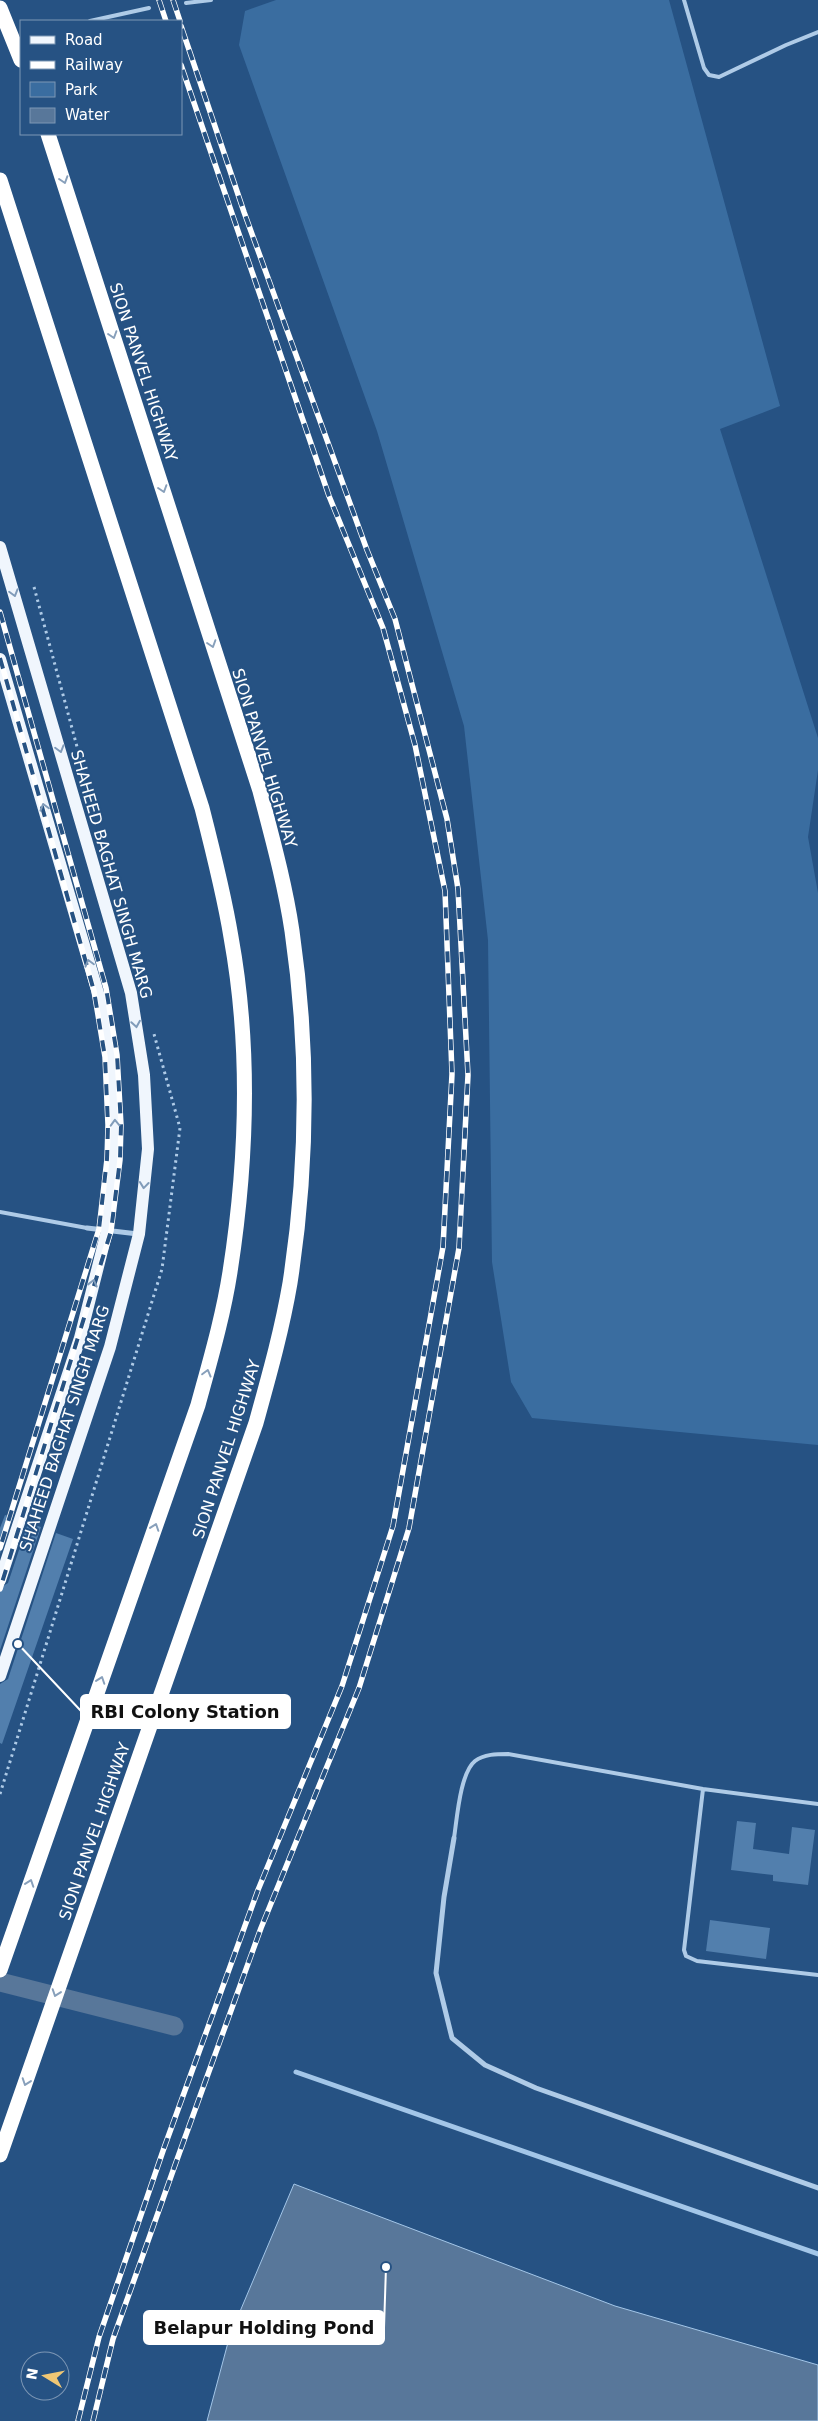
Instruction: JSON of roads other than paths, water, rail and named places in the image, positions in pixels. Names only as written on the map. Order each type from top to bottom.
[{"type":"highway","points":[[0,8],[20,58]]},
{"type":"highway","name":"SION PANVEL HIGHWAY","points":[[0,2155],[256,1423],[275,1354],[289,1284],[299,1214],[304,1142],[305,1071],[300,1000],[292,930],[278,859],[260,791],[48,135]]},
{"type":"highway","points":[[0,180],[202,808],[219,873],[232,939],[240,1006],[244,1073],[244,1140],[239,1207],[230,1274],[216,1340],[198,1404],[0,1970]]},
{"type":"main road","name":"SHAHEED BAGHAT SINGH MARG","points":[[0,546],[131,993],[144,1075],[148,1149],[139,1234],[110,1347],[0,1676]]},
{"type":"main road","name":"SHAHEED BAGHAT SINGH MARG","points":[[0,659],[100,1000],[113,1079],[116,1148],[107,1231],[80,1338],[0,1580]]},
{"type":"street","points":[[87,1228],[139,1234]]},
{"type":"street","points":[[454,1838],[444,1897],[436,1973],[452,2038],[485,2065],[536,2088],[818,2188]]},
{"type":"lane","points":[[186,3],[212,0]]},
{"type":"lane","points":[[684,0],[704,68],[709,75],[719,77],[818,32]]},
{"type":"lane","points":[[95,20],[149,8]]},
{"type":"lane","points":[[0,1212],[87,1228]]},
{"type":"lane","points":[[454,1838],[466,1770],[476,1760],[492,1754],[508,1754],[703,1789],[818,1804]]},
{"type":"lane","points":[[703,1789],[684,1950],[686,1956],[697,1961],[818,1975]]},
{"type":"water","points":[[294,2184],[615,2306],[818,2365],[818,2421],[207,2421],[230,2335]]},
{"type":"waterway","points":[[0,1982],[174,2026]]},
{"type":"waterway","points":[[296,2072],[818,2254]]},
{"type":"railway","points":[[159,0],[166,20]]},
{"type":"railway","points":[[173,0],[180,20]]},
{"type":"railway","points":[[93,2421],[113,2339],[261,1928],[359,1688],[409,1528],[459,1248],[468,1075],[458,889],[447,819],[395,619],[367,550],[244,212],[182,29]]},
{"type":"railway","points":[[78,2421],[99,2337],[164,2148],[258,1890],[342,1686],[393,1526],[443,1247],[452,1074],[445,891],[415,745],[383,628],[329,496],[182,68]]},
{"type":"railway","points":[[0,612],[106,988],[117,1055],[121,1125],[120,1160],[111,1231],[0,1589]]},
{"type":"railway","points":[[0,658],[94,991],[105,1057],[108,1125],[107,1159],[99,1229],[0,1548]]},
{"type":"place","name":"RBI Colony Station","points":[[18,1644]]},
{"type":"place","name":"Belapur Holding Pond","points":[[386,2267]]}]
